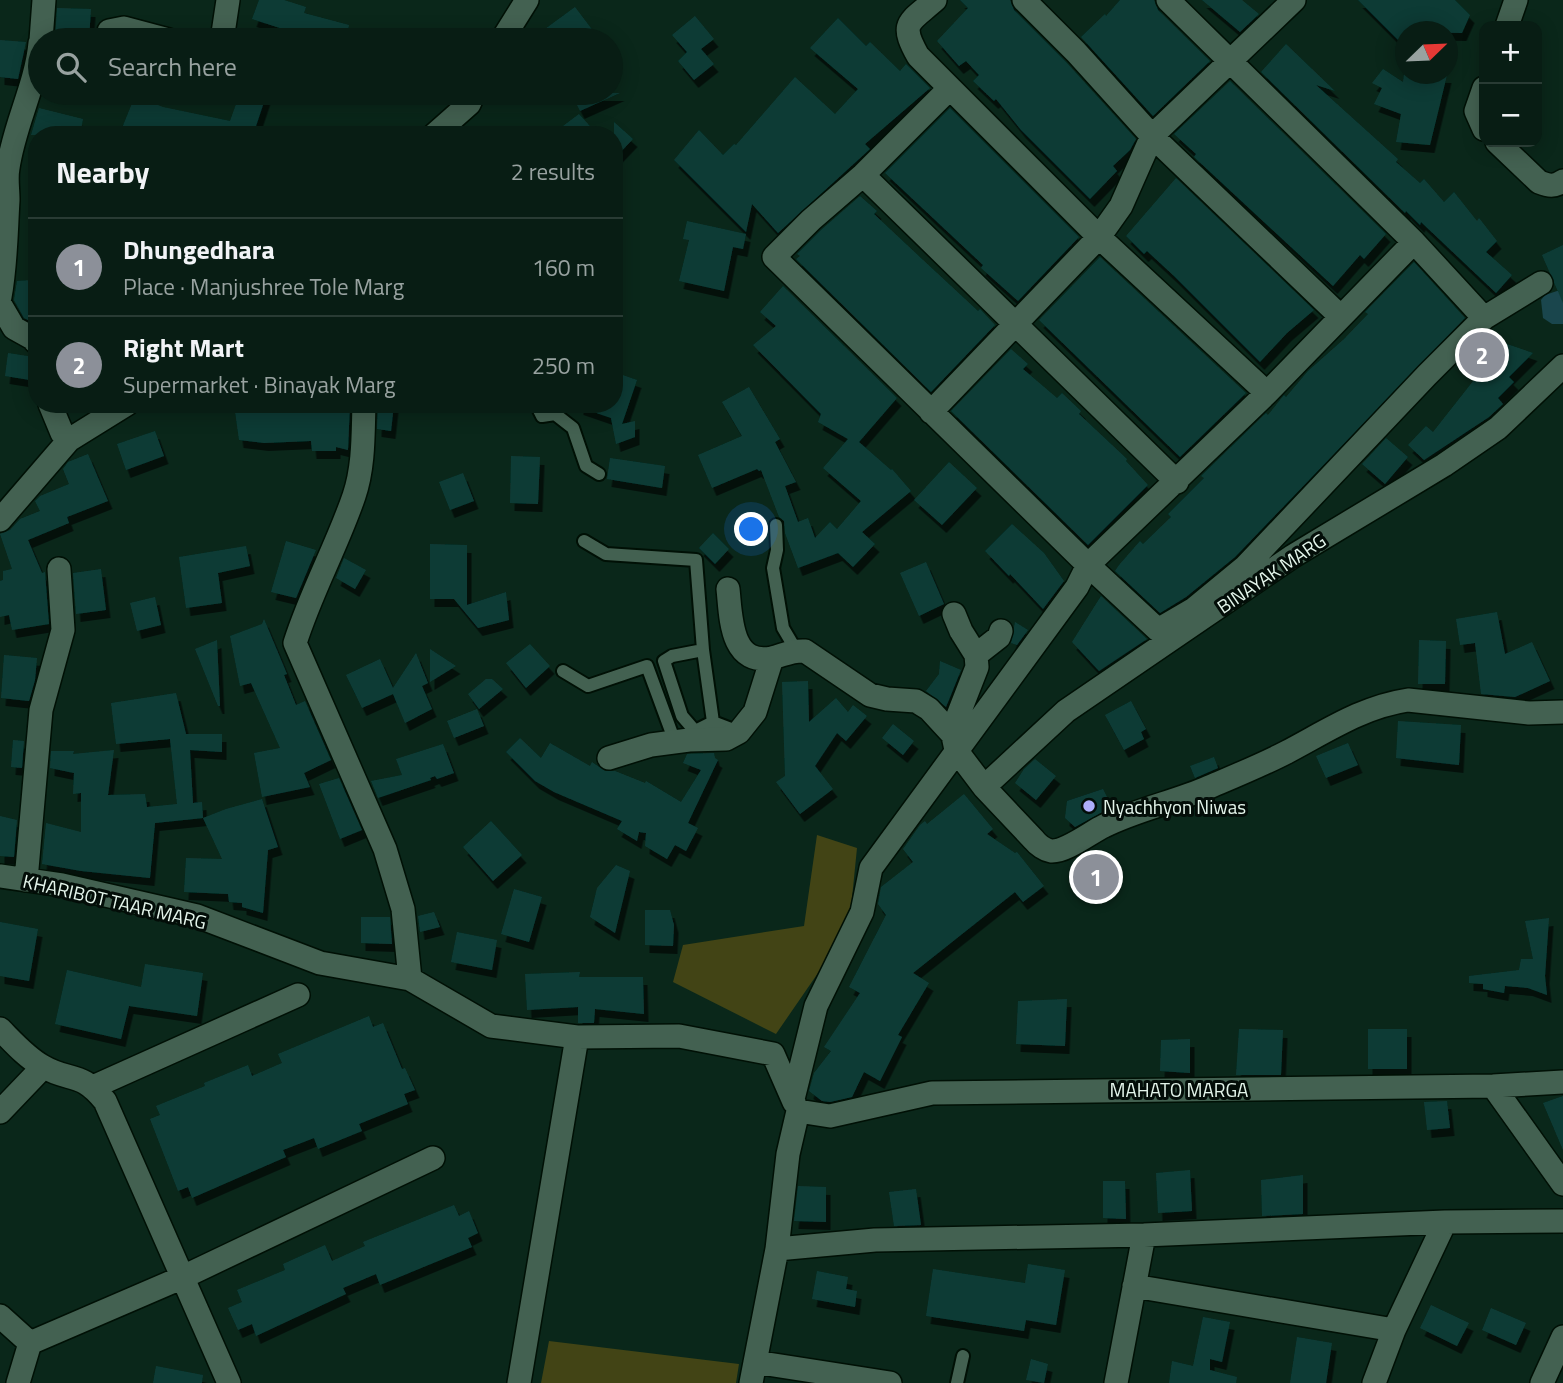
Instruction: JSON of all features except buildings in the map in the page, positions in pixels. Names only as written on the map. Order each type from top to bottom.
[{"type":"street","points":[[41,28],[44,0]]},
{"type":"street","points":[[224,28],[228,0]]},
{"type":"street","points":[[510,28],[527,0]]},
{"type":"street","points":[[935,0],[910,22],[907,36],[918,56],[1099,237],[1267,393]]},
{"type":"street","points":[[1024,0],[1076,52],[1152,136],[1341,317]]},
{"type":"street","points":[[1168,0],[1413,242],[1484,318]]},
{"type":"street","points":[[932,412],[1099,237],[1121,206],[1152,136],[1294,0]]},
{"type":"street","points":[[1509,21],[1516,0]]},
{"type":"street","points":[[950,88],[863,175],[811,220],[774,257],[1088,565],[1158,630],[1194,609],[1265,548],[1484,318],[1541,282]]},
{"type":"street","points":[[0,296],[6,266],[7,172],[28,89]]},
{"type":"street","points":[[443,126],[467,105]]},
{"type":"street","points":[[1502,147],[1539,182],[1548,186],[1563,181]]},
{"type":"street","points":[[863,175],[1177,482]]},
{"type":"street","points":[[890,1383],[753,1372],[777,1250],[795,1105],[816,1006],[862,912],[871,868],[955,743],[1077,587],[1088,565],[1267,393],[1413,242]]},
{"type":"street","points":[[0,304],[14,328],[28,336]]},
{"type":"street","name":"BINAYAK MARG","points":[[984,787],[1066,711],[1293,556],[1444,465],[1487,435],[1563,366]]},
{"type":"street","points":[[54,413],[62,433],[69,440]]},
{"type":"street","points":[[0,520],[69,440],[112,413]]},
{"type":"street","points":[[364,413],[362,450],[355,494],[307,605],[295,643],[385,849],[403,909],[410,979]]},
{"type":"street","points":[[26,880],[41,710],[63,630],[59,569]]},
{"type":"street","points":[[728,589],[737,645],[759,658],[772,658],[796,650],[805,651],[870,695],[916,701],[929,709],[984,787],[1039,846],[1051,851],[1062,849],[1135,813],[1204,789],[1284,754],[1342,720],[1389,703],[1408,700],[1529,713],[1563,712]]},
{"type":"street","points":[[954,614],[976,655],[977,667],[952,731],[955,743]]},
{"type":"street","points":[[976,655],[999,637],[1001,631]]},
{"type":"street","points":[[609,758],[652,745],[726,739],[739,732],[755,712],[772,658]]},
{"type":"street","name":"KHARIBOT TAAR MARG","points":[[0,876],[62,885],[197,916],[320,963],[410,979],[491,1026],[577,1037],[679,1036],[774,1054],[795,1105]]},
{"type":"street","points":[[93,1087],[298,995]]},
{"type":"street","points":[[0,1029],[27,1056],[43,1067],[81,1079],[93,1087],[104,1101],[229,1383]]},
{"type":"street","points":[[519,1383],[577,1037]]},
{"type":"street","points":[[0,1112],[43,1067]]},
{"type":"street","name":"MAHATO MARGA","points":[[795,1105],[830,1116],[932,1093],[1493,1086],[1563,1082]]},
{"type":"street","points":[[1493,1086],[1563,1184]]},
{"type":"street","points":[[30,1343],[181,1278],[433,1158]]},
{"type":"street","points":[[777,1250],[876,1240],[1144,1235],[1445,1222],[1563,1222]]},
{"type":"street","points":[[1374,1383],[1394,1330],[1445,1222]]},
{"type":"street","points":[[1116,1383],[1144,1235]]},
{"type":"street","points":[[1134,1286],[1394,1330]]},
{"type":"street","points":[[0,1316],[30,1343]]},
{"type":"street","points":[[1542,1383],[1563,1337]]},
{"type":"street","points":[[18,1383],[30,1343]]},
{"type":"lane","points":[[540,413],[542,416],[555,414],[573,428],[586,466],[598,474]]},
{"type":"lane","points":[[776,525],[777,550],[773,568],[783,628],[796,650]]},
{"type":"lane","points":[[584,541],[606,554],[696,560],[713,722]]},
{"type":"lane","points":[[704,650],[672,656],[664,661],[682,716],[695,731],[713,722],[739,732]]},
{"type":"lane","points":[[563,671],[589,686],[647,666],[675,742]]},
{"type":"lane","points":[[957,1383],[963,1356]]},
{"type":"shaded area","points":[[817,835],[857,848],[849,928],[776,1034],[673,982],[683,945],[804,926]]},
{"type":"shaded area","points":[[549,1341],[739,1364],[736,1383],[541,1383]]},
{"type":"water","points":[[1563,289],[1563,324],[1552,324],[1543,318],[1541,300],[1545,295]]},
{"type":"place","name":"Right Mart","points":[[1482,355]]},
{"type":"place","name":"Nyachhyon Niwas","points":[[1089,806]]},
{"type":"place","name":"Dhungedhara","points":[[1096,877]]}]
